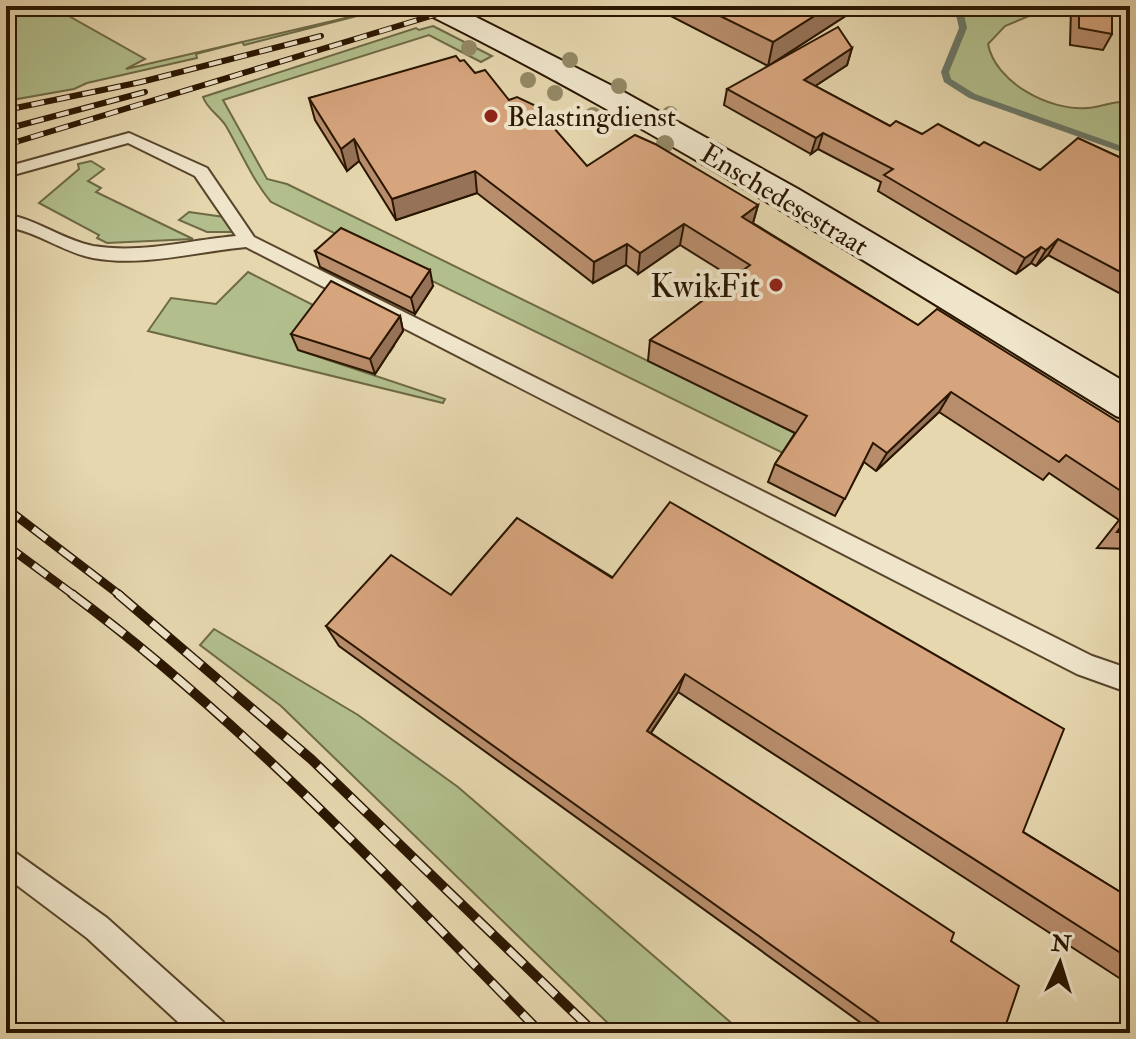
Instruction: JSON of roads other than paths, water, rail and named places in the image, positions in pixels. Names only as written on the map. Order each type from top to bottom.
[{"type":"main road","name":"Enschedesestraat","points":[[433,6],[527,51],[644,115],[1130,405]]},
{"type":"lane","points":[[6,172],[129,138],[201,172],[248,241],[1086,666],[1130,681]]},
{"type":"lane","points":[[6,221],[20,222],[91,252],[134,255],[248,241]]},
{"type":"lane","points":[[6,860],[97,928],[212,1033]]},
{"type":"waterway","points":[[958,6],[963,28],[945,72],[947,80],[972,96],[1130,152]]},
{"type":"railway","points":[[6,145],[464,6]]},
{"type":"railway","points":[[6,110],[141,82],[321,36]]},
{"type":"railway","points":[[6,129],[145,92]]},
{"type":"railway","points":[[6,508],[121,596]]},
{"type":"railway","points":[[6,545],[75,596]]},
{"type":"railway","points":[[72,594],[135,643],[257,749],[541,1033]]},
{"type":"railway","points":[[118,594],[311,759],[595,1033]]},
{"type":"place","name":"Belastingdienst","points":[[491,116]]},
{"type":"place","name":"KwikFit","points":[[776,285]]}]
